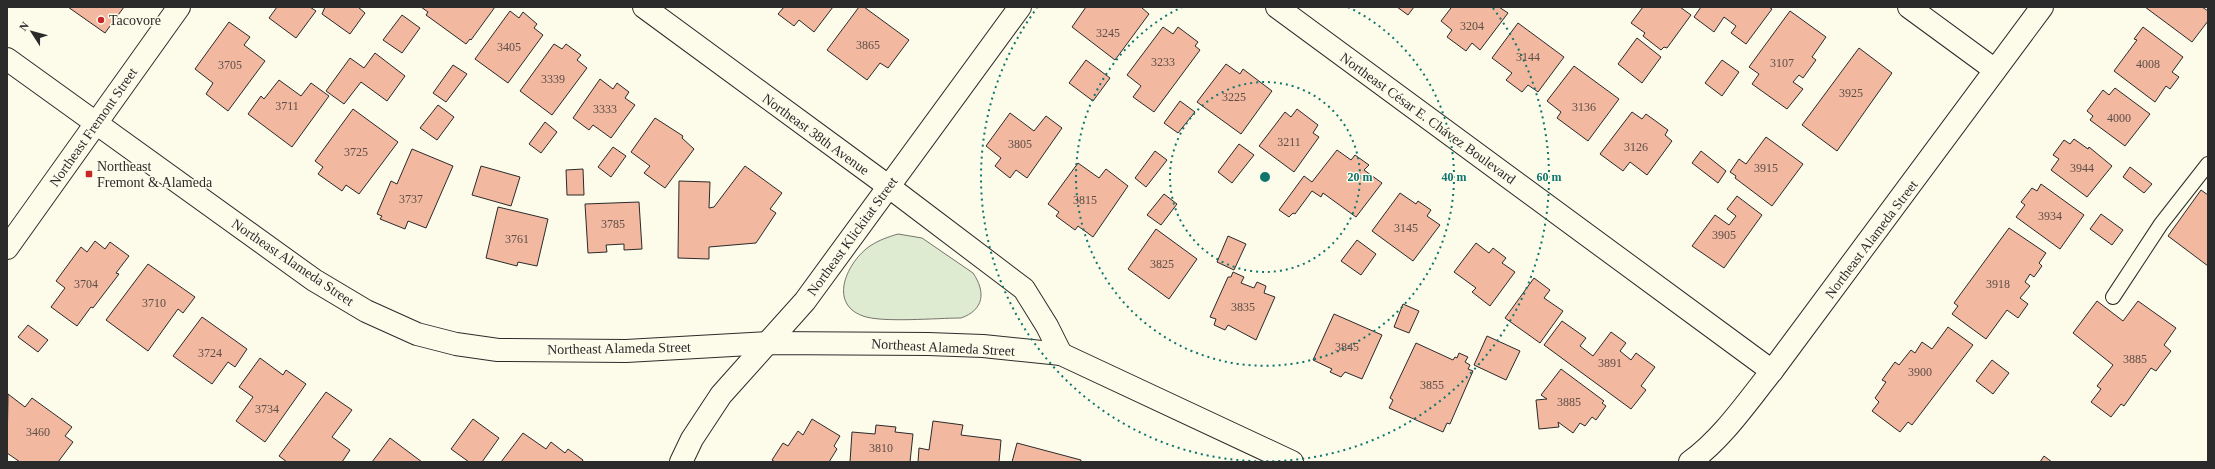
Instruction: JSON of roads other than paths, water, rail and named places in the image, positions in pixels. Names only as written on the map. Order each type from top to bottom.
[{"type":"street","name":"Northeast Fremont Street","points":[[7,248],[179,7]]},
{"type":"street","name":"Northeast 38th Avenue","points":[[644,7],[888,186],[1024,289],[1061,354]]},
{"type":"street","name":"Northeast Klickitat Street","points":[[681,462],[692,439],[721,395],[805,301],[1020,7]]},
{"type":"street","name":"Northeast César E. Chávez Boulevard","points":[[1277,7],[1772,371]]},
{"type":"street","points":[[1908,7],[1995,70]]},
{"type":"street","name":"Northeast Alameda Street","points":[[1690,462],[1729,425],[1772,371],[2042,7]]},
{"type":"street","name":"Northeast Alameda Street","points":[[7,59],[314,280],[366,311],[417,334],[456,344],[498,350],[626,351],[768,343],[928,344],[983,346],[1061,354],[1292,462]]},
{"type":"lane","points":[[2113,297],[2161,224],[2208,164]]},
{"type":"place","name":"Tacovore","points":[[101,20]]},
{"type":"place","name":"Northeast Fremont & Alameda","points":[[89,174]]}]
